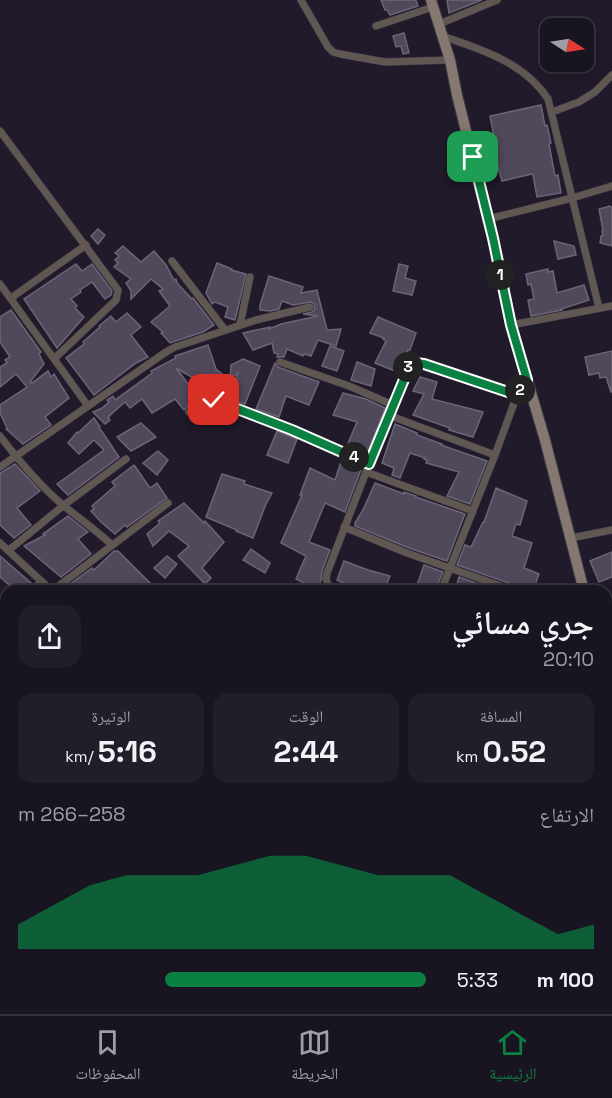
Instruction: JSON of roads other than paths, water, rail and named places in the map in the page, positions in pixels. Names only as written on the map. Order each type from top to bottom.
[{"type":"street","points":[[301,0],[333,52],[385,62],[450,60]]},
{"type":"street","points":[[439,24],[497,0]]},
{"type":"street","points":[[376,26],[432,4],[450,60],[511,325],[548,450],[583,585]]},
{"type":"street","points":[[442,36],[500,58],[526,74],[541,88],[548,99],[599,308]]},
{"type":"street","points":[[552,112],[579,102],[595,92],[612,75]]},
{"type":"street","points":[[0,131],[118,290],[116,300],[55,358]]},
{"type":"street","points":[[488,219],[612,186]]},
{"type":"street","points":[[11,298],[86,245]]},
{"type":"street","points":[[172,261],[225,330]]},
{"type":"street","points":[[240,325],[250,277]]},
{"type":"street","points":[[0,284],[88,406]]},
{"type":"street","points":[[511,325],[612,306]]},
{"type":"street","points":[[0,467],[166,352],[195,339],[256,320],[310,307]]},
{"type":"street","points":[[280,362],[349,386],[393,405]]},
{"type":"street","points":[[328,585],[327,573],[344,527],[409,366],[415,363],[424,364],[517,395]]},
{"type":"street","points":[[443,585],[517,395],[527,380]]},
{"type":"street","points":[[189,412],[205,401],[214,400],[292,430],[369,464]]},
{"type":"street","points":[[388,415],[495,455]]},
{"type":"street","points":[[0,436],[15,457],[64,506],[112,545]]},
{"type":"street","points":[[9,550],[126,459]]},
{"type":"street","points":[[366,472],[473,511]]},
{"type":"street","points":[[60,585],[168,503]]},
{"type":"street","points":[[344,527],[407,554],[498,585]]},
{"type":"street","points":[[571,538],[612,530]]},
{"type":"street","points":[[0,543],[45,585]]},
{"type":"street","points":[[37,585],[41,581]]}]
